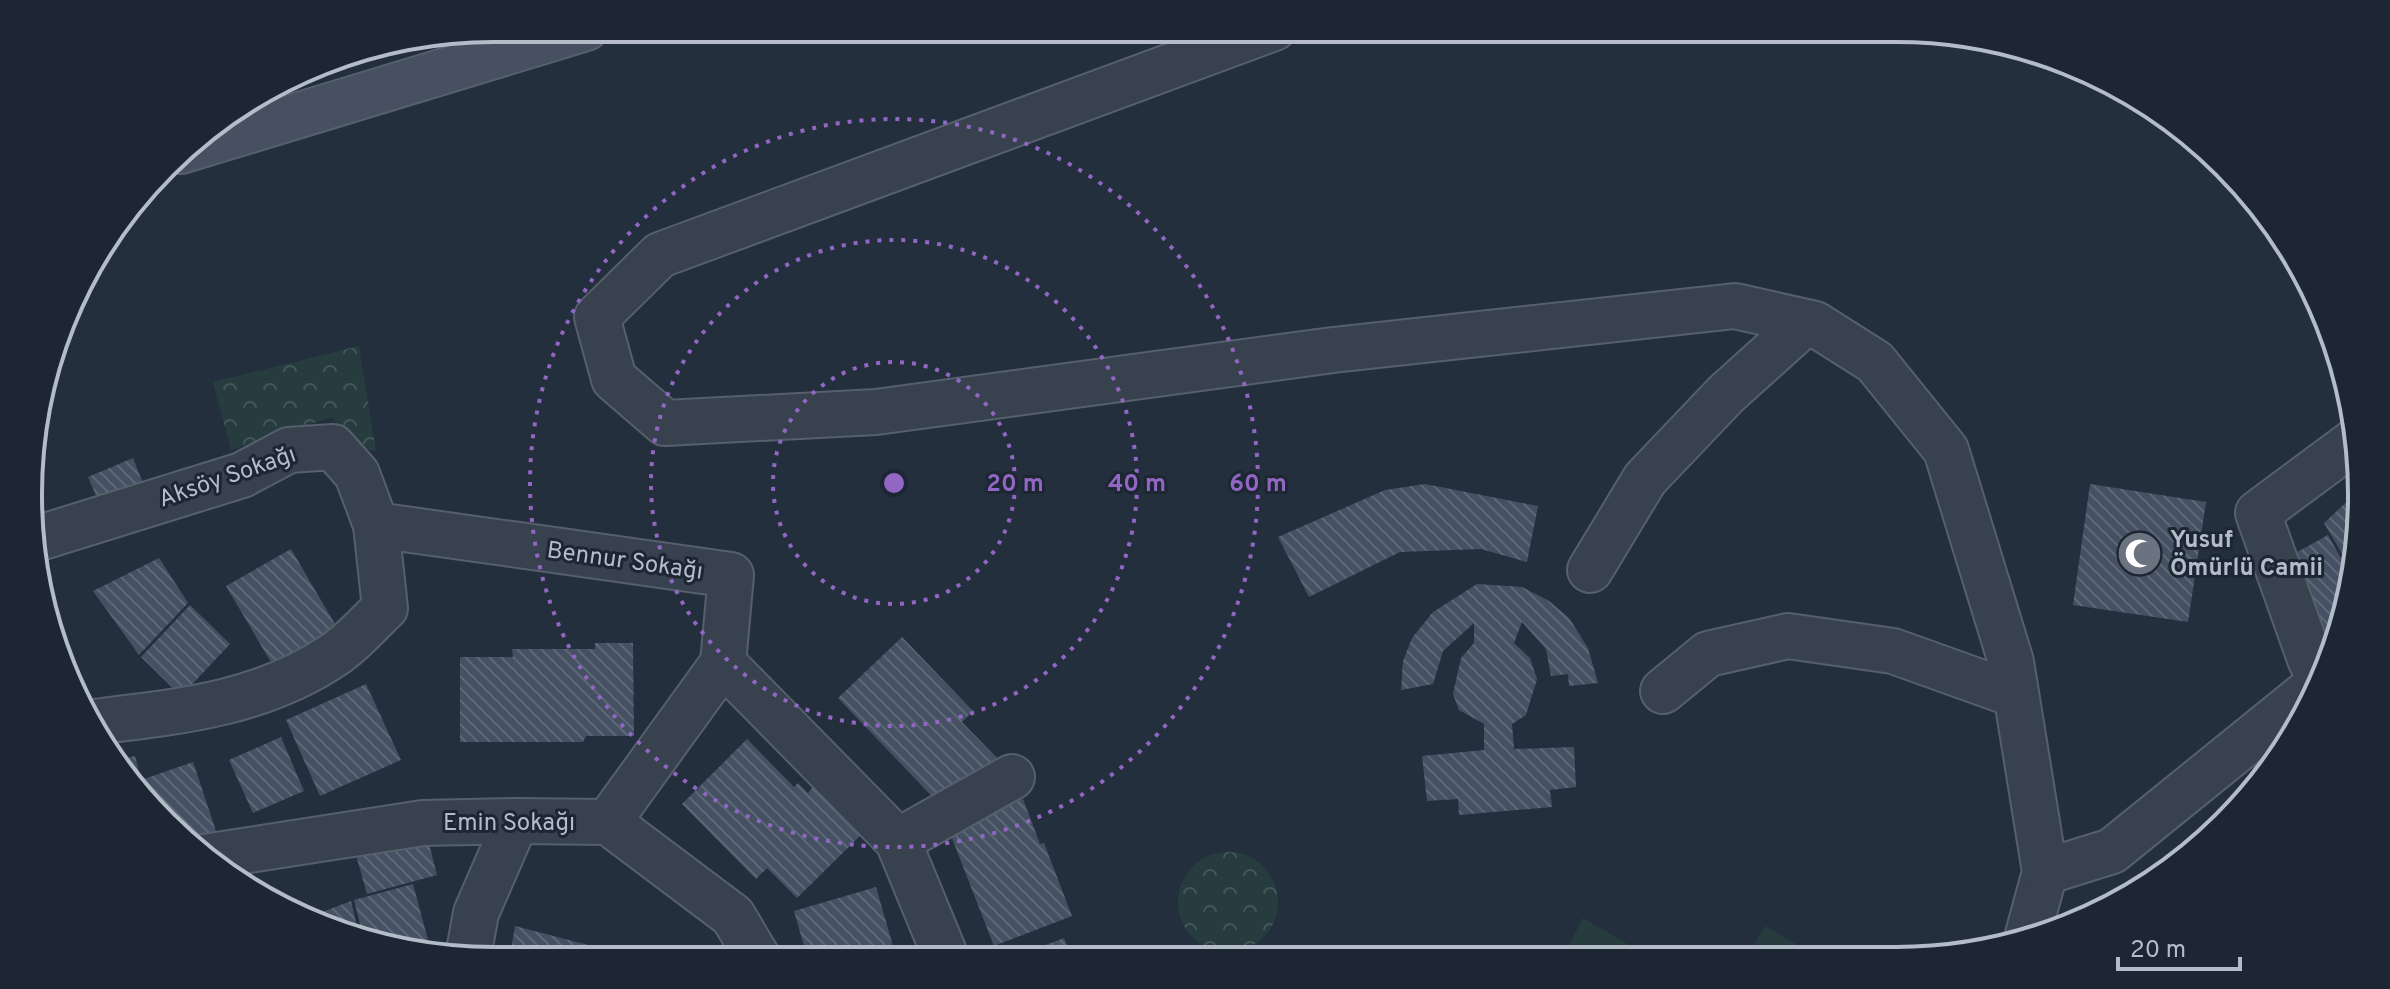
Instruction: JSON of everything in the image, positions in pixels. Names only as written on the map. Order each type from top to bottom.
[{"type":"main road","points":[[212,142],[540,42]]},
{"type":"street","points":[[1236,42],[660,255],[597,317],[614,379],[665,423],[876,412],[1333,350],[1735,306],[1815,324],[1875,362],[1946,450],[2011,662],[2045,872],[2030,926]]},
{"type":"street","points":[[1590,570],[1645,479],[1726,394],[1806,322]]},
{"type":"street","name":"Aksöy Sokağı","points":[[44,536],[242,475],[289,450],[333,447],[357,474],[376,525]]},
{"type":"street","points":[[2317,659],[2258,513],[2345,448]]},
{"type":"street","points":[[103,721],[186,711],[268,690],[336,654],[385,608],[376,525]]},
{"type":"street","name":"Bennur Sokağı","points":[[376,525],[731,575],[723,663]]},
{"type":"street","points":[[1663,691],[1708,654],[1788,636],[1893,651],[2016,695]]},
{"type":"street","points":[[608,822],[723,663],[898,841],[942,947]]},
{"type":"street","points":[[2045,872],[2112,851],[2309,679]]},
{"type":"street","points":[[898,841],[1012,777]]},
{"type":"street","points":[[470,946],[476,913],[516,821]]},
{"type":"street","name":"Emin Sokağı","points":[[221,854],[423,823],[608,822],[733,916],[751,947]]},
{"type":"green space","points":[[359,346],[376,451],[362,449],[332,417],[231,450],[213,382]]},
{"type":"green space","points":[[1218,853],[1238,853],[1256,861],[1269,874],[1277,892],[1274,921],[1263,937],[1249,947],[1207,947],[1187,930],[1179,912],[1179,892],[1187,874],[1200,861]]},
{"type":"green space","points":[[1583,918],[1632,947],[1568,947]]},
{"type":"green space","points":[[1765,926],[1801,947],[1753,947]]},
{"type":"building","points":[[133,458],[148,496],[104,514],[88,477]]},
{"type":"building","points":[[1425,484],[1538,506],[1527,562],[1481,549],[1400,552],[1309,597],[1278,537],[1385,490]]},
{"type":"building","name":"Yusuf Ömürlü Camii","points":[[2090,484],[2206,502],[2188,622],[2073,605]]},
{"type":"building","points":[[2348,501],[2344,556],[2324,523]]},
{"type":"building","points":[[2328,535],[2343,561],[2333,612],[2323,643],[2290,556]]},
{"type":"building","points":[[291,549],[339,631],[275,669],[226,586]]},
{"type":"building","points":[[159,558],[188,603],[139,655],[93,591]]},
{"type":"building","points":[[1477,584],[1522,587],[1549,601],[1569,618],[1588,648],[1598,683],[1569,686],[1568,674],[1551,676],[1546,649],[1522,622],[1514,643],[1530,658],[1537,679],[1526,715],[1512,724],[1514,749],[1574,747],[1576,787],[1550,790],[1552,807],[1459,815],[1458,799],[1427,801],[1422,756],[1484,750],[1484,724],[1459,710],[1453,694],[1461,658],[1474,643],[1474,623],[1443,651],[1433,684],[1401,690],[1403,661],[1412,638],[1433,612]]},
{"type":"building","points":[[190,605],[230,644],[181,696],[141,657]]},
{"type":"building","points":[[902,637],[973,711],[962,722],[997,758],[944,809],[838,698]]},
{"type":"building","points":[[595,643],[633,643],[634,736],[586,736],[583,742],[460,742],[460,657],[513,657],[512,649],[595,649]]},
{"type":"building","points":[[366,684],[401,760],[320,796],[286,720]]},
{"type":"building","points":[[281,737],[304,791],[253,813],[229,760]]},
{"type":"building","points":[[747,739],[794,787],[798,783],[808,793],[814,785],[862,834],[797,898],[767,868],[756,879],[682,804]]},
{"type":"building","points":[[135,756],[140,775],[136,770],[127,758]]},
{"type":"building","points":[[193,762],[216,831],[199,837],[144,779]]},
{"type":"building","points":[[1023,799],[1072,916],[994,946],[948,828]]},
{"type":"building","points":[[427,836],[437,875],[367,894],[356,855]]},
{"type":"building","points":[[413,884],[429,942],[361,927],[354,900]]},
{"type":"building","points":[[876,887],[893,947],[804,947],[794,911]]},
{"type":"building","points":[[351,901],[357,926],[349,923],[320,913]]},
{"type":"building","points":[[515,926],[596,947],[511,947]]},
{"type":"building","points":[[1064,938],[1067,947],[1040,947]]},
{"type":"place","name":"Yusuf Ömürlü Camii","points":[[2139,553]]}]
